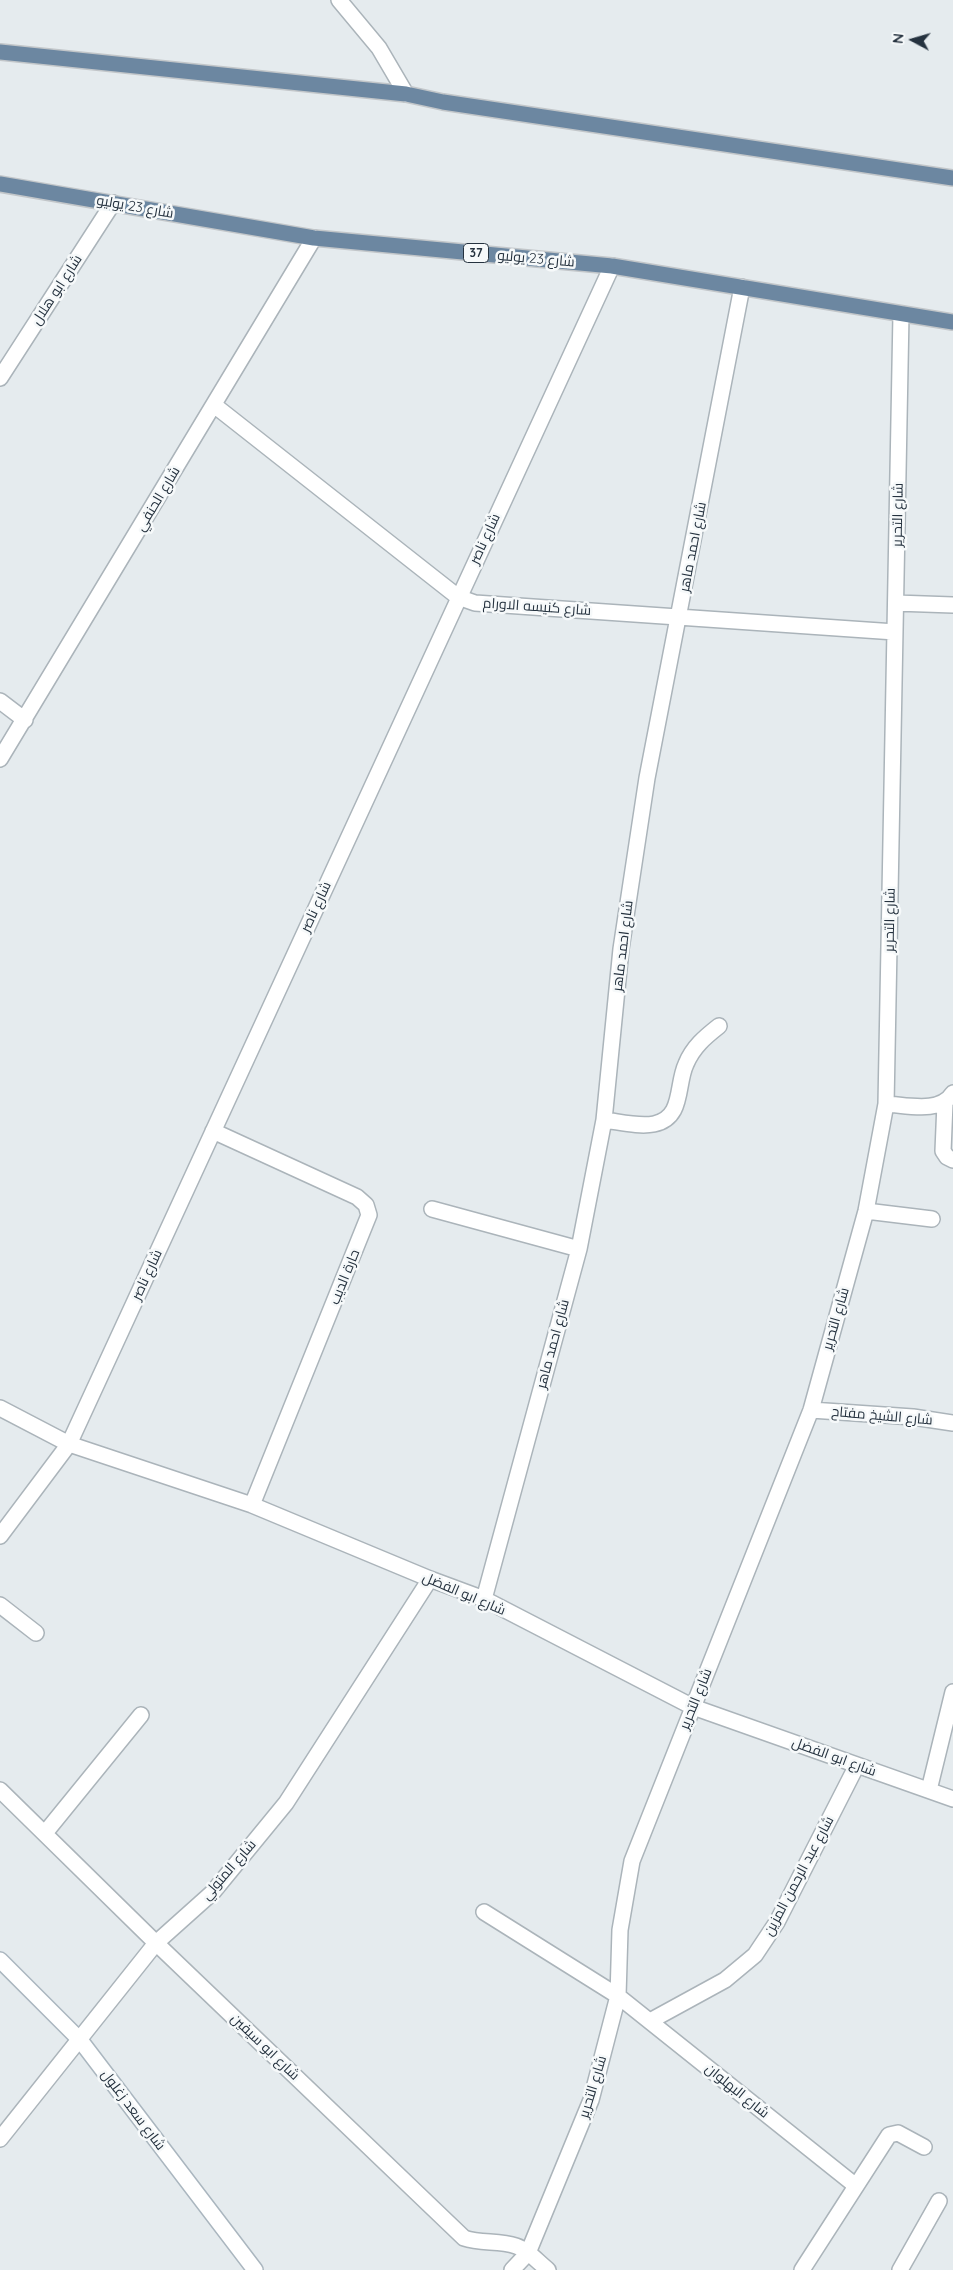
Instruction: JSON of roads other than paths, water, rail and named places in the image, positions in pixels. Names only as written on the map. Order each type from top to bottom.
[{"type":"main road","points":[[0,63],[7,53],[406,94],[444,102],[953,178]]},
{"type":"main road","name":"شارع 23 يوليو","points":[[0,184],[314,238],[612,266],[953,322]]},
{"type":"street","points":[[339,0],[379,48],[406,94]]},
{"type":"street","name":"شارع ابو هلال","points":[[0,378],[113,203]]},
{"type":"street","name":"شارع الحنفي","points":[[0,759],[314,238]]},
{"type":"street","name":"شارع ناصر","points":[[0,1536],[69,1444],[612,266]]},
{"type":"street","name":"شارع احمد ماهر","points":[[484,1599],[579,1249],[604,1120],[621,949],[647,778],[742,287]]},
{"type":"street","name":"شارع التحرير","points":[[512,2270],[528,2253],[591,2100],[618,1996],[620,1930],[632,1861],[811,1410],[866,1211],[886,1104],[901,314]]},
{"type":"street","name":"شارع كنيسه الاورام","points":[[214,405],[458,597],[475,603],[896,632]]},
{"type":"street","points":[[896,603],[953,605]]},
{"type":"street","points":[[0,701],[25,720]]},
{"type":"street","points":[[604,1120],[646,1125],[664,1120],[671,1114],[679,1098],[686,1064],[699,1042],[719,1026]]},
{"type":"street","points":[[886,1104],[933,1106],[949,1098]]},
{"type":"street","points":[[949,1098],[943,1151],[947,1157],[953,1160]]},
{"type":"street","name":"حارة الديب","points":[[213,1132],[358,1198],[366,1205],[369,1215],[252,1505]]},
{"type":"street","points":[[432,1208],[579,1249]]},
{"type":"street","points":[[866,1211],[932,1219]]},
{"type":"street","name":"شارع ابو الفضل","points":[[0,1408],[69,1444],[252,1505],[430,1580],[484,1599],[693,1707],[953,1799]]},
{"type":"street","name":"شارع الشيخ مفتاح","points":[[811,1410],[913,1417],[953,1423]]},
{"type":"street","name":"شارع المتولي","points":[[0,2139],[156,1943],[213,1892],[286,1804],[430,1580]]},
{"type":"street","points":[[0,1605],[36,1633]]},
{"type":"street","points":[[929,1790],[953,1692]]},
{"type":"street","points":[[45,1833],[141,1715]]},
{"type":"street","name":"شارع عبد الرحمن المزين","points":[[650,2021],[725,1980],[755,1955],[777,1922],[857,1765]]},
{"type":"street","name":"شارع ابو سيفين","points":[[0,1790],[156,1943],[464,2238],[478,2243],[511,2245],[528,2253],[548,2270]]},
{"type":"street","name":"شارع البهلوان","points":[[484,1912],[618,1996],[856,2186]]},
{"type":"street","name":"شارع سعد زغلول","points":[[0,1960],[80,2040],[255,2270]]},
{"type":"street","points":[[802,2270],[889,2135],[898,2133],[924,2147]]},
{"type":"street","points":[[900,2270],[939,2201]]}]
